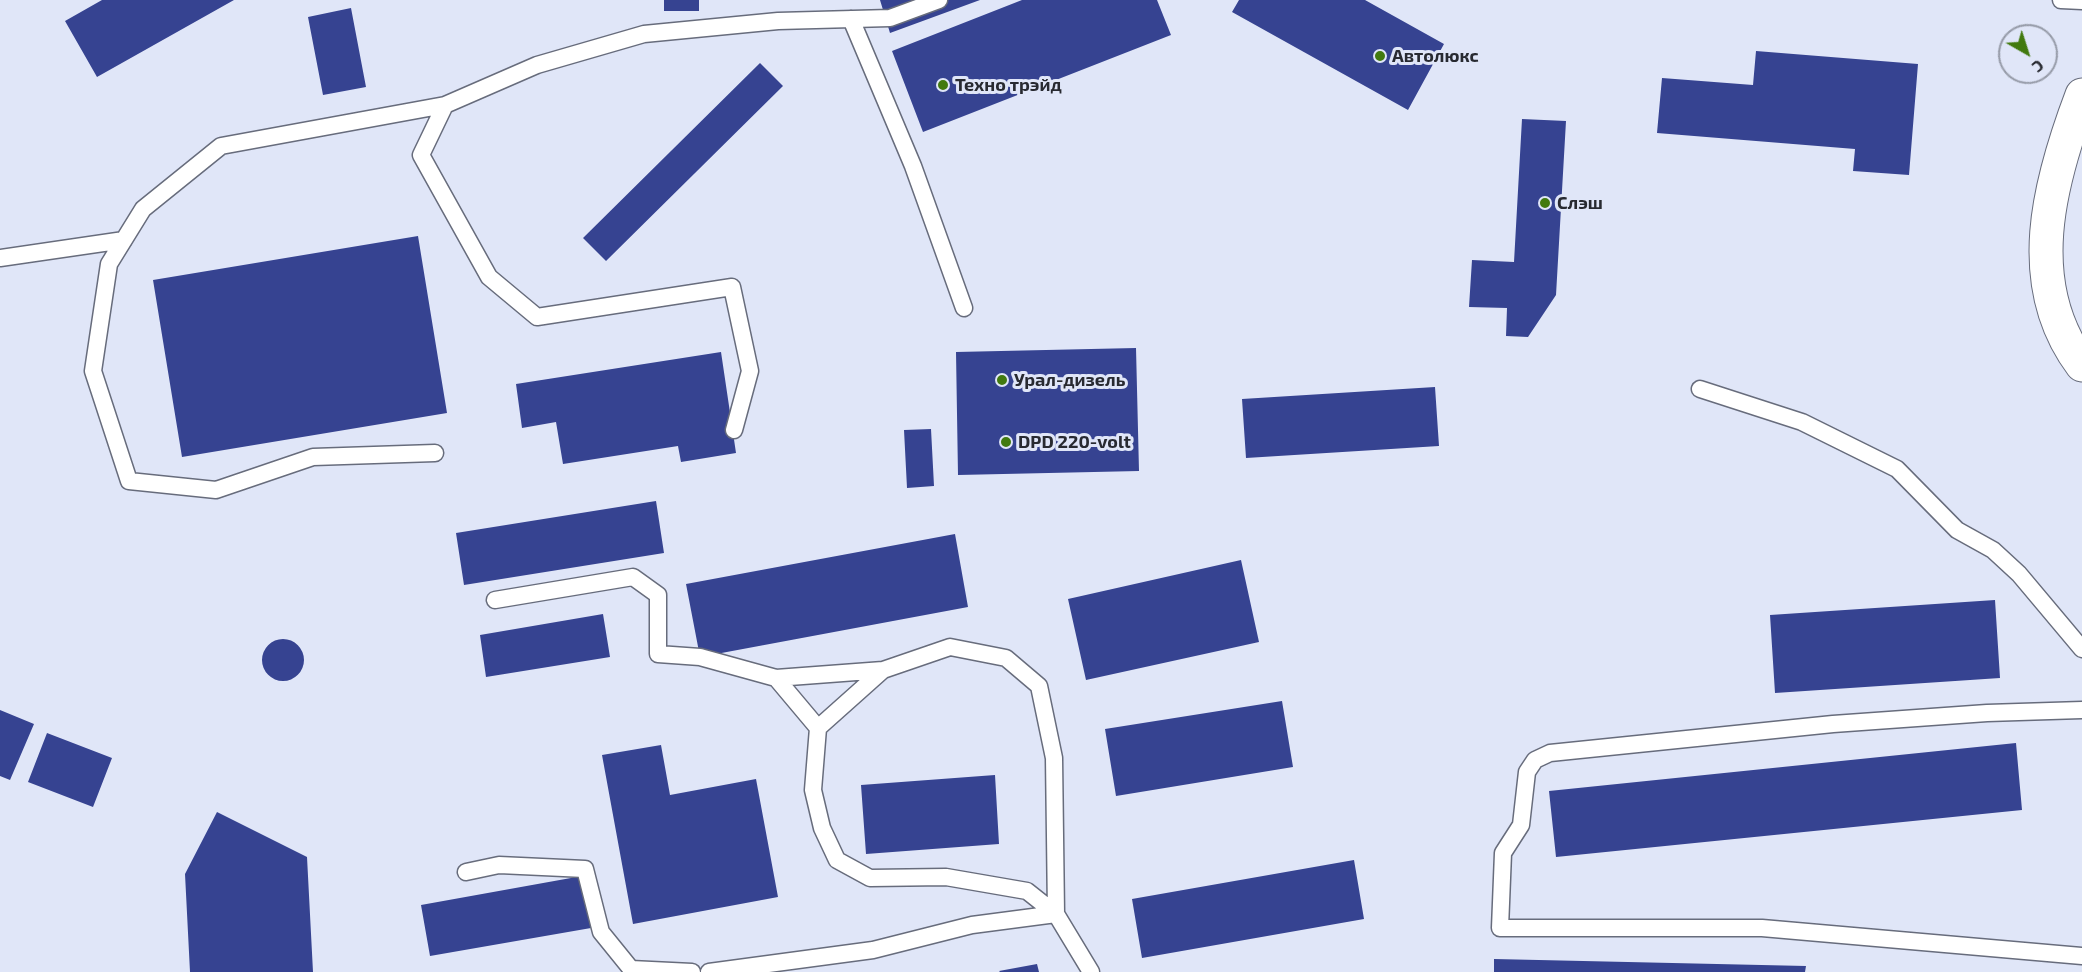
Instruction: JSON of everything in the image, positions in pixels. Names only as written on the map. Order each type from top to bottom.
[{"type":"street","points":[[2082,95],[2053,190],[2045,249],[2046,276],[2051,302],[2061,330],[2082,365]]},
{"type":"lane","points":[[435,453],[313,457],[216,490],[129,481],[93,371],[109,264],[143,209],[221,146],[445,105],[537,65],[644,33],[837,17],[890,18],[939,0]]},
{"type":"lane","points":[[2061,0],[2082,2]]},
{"type":"lane","points":[[851,19],[913,166],[964,308]]},
{"type":"lane","points":[[445,105],[421,155],[489,277],[537,317],[732,287],[750,371],[734,430]]},
{"type":"lane","points":[[0,258],[124,240]]},
{"type":"lane","points":[[1700,389],[1802,422],[1897,469],[1957,530],[1993,550],[2019,574],[2082,649]]},
{"type":"lane","points":[[495,600],[633,577],[658,595],[658,654],[700,657],[776,678],[883,670],[950,647],[1006,658],[1038,687],[1054,758],[1056,914]]},
{"type":"lane","points":[[883,670],[818,729],[813,790],[822,828],[837,860],[870,878],[946,877],[1027,891],[1056,914],[1091,972]]},
{"type":"lane","points":[[776,678],[818,729]]},
{"type":"lane","points":[[2082,710],[1987,713],[1833,724],[1550,753],[1535,760],[1527,772],[1521,825],[1503,853],[1500,928],[1762,928],[2082,957]]},
{"type":"lane","points":[[466,872],[499,865],[585,869],[601,932],[632,969],[692,972]]},
{"type":"lane","points":[[709,972],[873,950],[972,925],[1056,914]]},
{"type":"building","points":[[102,0],[234,0],[97,77],[65,21]]},
{"type":"building","points":[[664,0],[699,0],[699,11],[664,11]]},
{"type":"building","points":[[880,0],[980,0],[890,33]]},
{"type":"building","points":[[1022,0],[1157,0],[1171,35],[923,132],[892,51]]},
{"type":"building","points":[[1239,0],[1365,0],[1444,44],[1408,110],[1232,12]]},
{"type":"building","points":[[351,8],[366,87],[323,95],[308,17]]},
{"type":"building","points":[[1756,51],[1918,64],[1909,175],[1853,171],[1855,149],[1657,133],[1662,78],[1753,85]]},
{"type":"building","points":[[760,63],[783,86],[606,261],[583,238]]},
{"type":"building","points":[[1522,119],[1566,121],[1556,295],[1528,337],[1506,336],[1507,308],[1469,307],[1472,260],[1514,262]]},
{"type":"building","points":[[418,236],[447,413],[182,457],[153,280]]},
{"type":"building","points":[[1136,348],[1139,471],[958,475],[956,352]]},
{"type":"building","points":[[721,352],[736,453],[681,462],[678,446],[563,464],[556,422],[522,428],[516,384]]},
{"type":"building","points":[[1435,387],[1439,446],[1246,458],[1242,399]]},
{"type":"building","points":[[931,429],[934,486],[907,488],[904,430]]},
{"type":"building","points":[[656,501],[664,553],[464,585],[456,533]]},
{"type":"building","points":[[955,534],[968,607],[700,657],[686,584]]},
{"type":"building","points":[[1241,560],[1259,642],[1086,680],[1068,599]]},
{"type":"building","points":[[1995,600],[2000,678],[1775,693],[1770,615]]},
{"type":"building","points":[[603,614],[610,657],[486,677],[480,635]]},
{"type":"building","points":[[283,639],[298,645],[304,660],[298,675],[283,681],[268,675],[262,660],[268,645]]},
{"type":"building","points":[[1282,701],[1293,767],[1116,796],[1105,729]]},
{"type":"building","points":[[0,710],[34,724],[10,780],[0,776]]},
{"type":"building","points":[[47,733],[112,758],[93,807],[28,782]]},
{"type":"building","points":[[2016,743],[2022,810],[1556,857],[1549,791]]},
{"type":"building","points":[[661,745],[670,795],[756,779],[778,897],[633,924],[602,755]]},
{"type":"building","points":[[995,775],[999,844],[866,854],[861,785]]},
{"type":"building","points":[[217,812],[307,857],[313,972],[190,972],[185,874]]},
{"type":"building","points":[[1354,860],[1364,919],[1142,958],[1132,899]]},
{"type":"building","points":[[582,876],[591,928],[430,956],[421,905]]},
{"type":"building","points":[[1494,959],[1806,966],[1805,972],[1494,972]]},
{"type":"building","points":[[1037,964],[1039,972],[999,971]]},
{"type":"place","name":"Автолюкс","points":[[1380,56]]},
{"type":"place","name":"Техно трэйд","points":[[943,85]]},
{"type":"place","name":"Слэш","points":[[1545,203]]},
{"type":"place","name":"Урал-дизель","points":[[1002,380]]},
{"type":"place","name":"DPD 220-volt","points":[[1006,442]]}]
